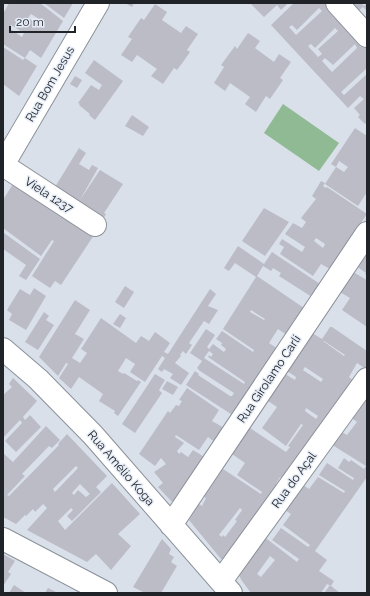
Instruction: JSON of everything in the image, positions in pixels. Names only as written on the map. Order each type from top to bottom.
[{"type":"street","name":"Rua Bom Jesus","points":[[3,165],[98,3]]},
{"type":"street","points":[[337,3],[367,36]]},
{"type":"street","name":"Viela 1237","points":[[3,165],[95,225]]},
{"type":"street","name":"Rua Girolamo Carli","points":[[171,525],[367,233]]},
{"type":"street","name":"Rua Amélio Koga","points":[[3,349],[38,379],[93,435],[226,587]]},
{"type":"street","name":"Rua do Açal","points":[[226,587],[367,379]]},
{"type":"street","points":[[3,539],[106,593]]},
{"type":"green space","points":[[283,104],[339,143],[319,171],[264,133]]},
{"type":"building","points":[[9,3],[40,3],[63,21],[41,58],[30,50],[25,58],[3,44],[3,14]],"holes":[[[31,14],[44,22],[41,27],[28,18]],[[11,25],[24,33],[22,37],[9,28]]]},
{"type":"building","points":[[44,3],[73,3],[64,18]]},
{"type":"building","points":[[125,3],[134,3],[132,7]]},
{"type":"building","points":[[250,3],[288,3],[281,10],[277,5],[264,17]]},
{"type":"building","points":[[294,3],[327,3],[367,46],[367,68],[341,92],[344,95],[367,74],[367,122],[365,124],[358,117],[360,115],[354,108],[364,99],[360,96],[348,108],[271,25]],"holes":[[[319,8],[322,11],[296,35],[289,27],[292,25],[297,30]],[[335,28],[338,31],[318,49],[322,54],[318,57],[308,46],[311,44],[315,48]],[[355,44],[357,48],[332,72],[322,61],[325,58],[333,65]]]},
{"type":"building","points":[[347,3],[361,3],[364,6],[356,13]]},
{"type":"building","points":[[367,3],[367,11],[363,7]]},
{"type":"building","points":[[155,4],[167,12],[162,20],[181,33],[186,26],[198,34],[187,50],[190,52],[183,62],[177,70],[174,68],[163,84],[151,76],[157,69],[137,55],[132,62],[121,55],[132,39],[128,37],[141,18],[144,20]]},
{"type":"building","points":[[248,33],[260,41],[255,48],[274,62],[279,54],[291,62],[280,78],[283,80],[270,99],[266,96],[256,112],[245,104],[250,97],[230,83],[225,91],[214,83],[224,67],[221,65],[235,46],[237,49]]},
{"type":"building","points":[[3,47],[23,60],[25,58],[37,66],[19,96],[3,84]]},
{"type":"building","points":[[94,60],[123,81],[95,120],[78,103],[91,85],[99,90],[102,85],[85,73]]},
{"type":"building","points":[[75,76],[82,80],[77,88],[70,84]]},
{"type":"building","points":[[132,115],[149,127],[143,136],[125,126]]},
{"type":"building","points":[[355,128],[367,136],[367,192],[358,206],[325,184],[336,167],[331,164]],"holes":[[[339,161],[348,167],[344,172],[336,167]]]},
{"type":"building","points":[[79,148],[86,153],[79,164],[89,170],[92,165],[98,168],[80,200],[100,170],[123,184],[104,213],[106,214],[101,223],[55,187]]},
{"type":"building","points":[[16,179],[96,232],[61,285],[55,281],[50,288],[32,276],[54,241],[52,240],[41,256],[3,228],[3,200]]},
{"type":"building","points":[[321,181],[325,183],[323,186],[326,188],[327,187],[367,214],[330,269],[321,264],[313,276],[280,254],[284,247],[279,244],[282,239],[302,252],[305,247],[285,234],[293,223],[302,228],[306,222],[301,218],[316,199],[312,196]],"holes":[[[316,238],[325,244],[323,248],[314,241]]]},
{"type":"building","points":[[264,208],[289,222],[265,256],[242,241]]},
{"type":"building","points":[[4,233],[40,259],[26,280],[19,276],[26,265],[3,249]]},
{"type":"building","points":[[238,246],[264,264],[272,252],[320,284],[312,297],[279,276],[281,273],[273,268],[271,271],[263,266],[257,276],[304,308],[287,335],[278,329],[269,343],[278,349],[234,416],[186,385],[195,371],[199,374],[198,375],[230,396],[234,393],[200,371],[197,368],[202,361],[190,353],[206,329],[215,335],[207,347],[209,349],[213,344],[224,352],[226,349],[221,345],[222,343],[216,339],[222,331],[253,352],[254,350],[223,329],[256,277],[235,263],[229,271],[224,268]],"holes":[[[251,310],[265,319],[264,320],[250,312]],[[209,351],[213,354],[211,357],[209,355],[208,357],[245,382],[244,384],[204,358]]]},
{"type":"building","points":[[364,255],[367,257],[367,276],[365,274],[366,273],[356,266]]},
{"type":"building","points":[[353,272],[367,280],[367,327],[342,310],[350,298],[340,292]]},
{"type":"building","points":[[125,286],[134,292],[124,308],[115,302]]},
{"type":"building","points":[[34,288],[46,296],[26,330],[9,320],[12,314],[7,310],[20,289],[30,295]]},
{"type":"building","points":[[210,289],[216,294],[208,306],[218,310],[209,324],[204,321],[189,343],[192,345],[186,354],[183,351],[175,363],[189,373],[181,385],[170,378],[173,374],[164,369],[162,372],[158,369],[165,358],[162,356],[145,382],[130,372],[135,364],[126,358],[118,371],[141,382],[118,416],[114,413],[115,411],[99,401],[103,394],[79,377],[71,389],[59,378],[68,364],[66,363],[58,376],[39,357],[75,300],[90,310],[75,334],[84,339],[72,358],[80,363],[87,353],[81,349],[101,318],[136,343],[141,336],[149,341],[155,332],[170,343],[164,352],[168,354]]},
{"type":"building","points":[[44,312],[49,316],[46,320],[54,325],[38,350],[25,342]]},
{"type":"building","points":[[120,314],[126,318],[120,328],[113,324]]},
{"type":"building","points":[[330,327],[332,327],[367,351],[367,367],[366,369],[357,363],[349,377],[356,383],[285,480],[280,477],[276,484],[280,487],[226,560],[221,559],[189,520],[199,504],[202,506],[206,498],[204,497],[223,469],[261,494],[262,492],[237,475],[245,463],[232,454],[250,428],[286,452],[290,447],[288,446],[303,425],[301,424],[286,446],[262,428],[277,407],[268,401],[285,374],[295,380],[296,377],[287,371],[312,333],[322,339]],"holes":[[[323,341],[345,355],[344,356]],[[305,367],[323,379],[321,382],[303,370]],[[306,408],[318,416],[316,419],[305,411]],[[240,508],[242,510],[235,520],[237,521],[225,537],[223,535],[222,537],[219,535]]]},
{"type":"building","points":[[155,374],[165,380],[159,390],[162,393],[135,433],[122,424]]},
{"type":"building","points":[[13,378],[37,401],[23,417],[25,420],[30,415],[41,427],[16,452],[5,441],[22,423],[20,420],[3,438],[3,395],[12,387],[9,384]]},
{"type":"building","points":[[167,381],[178,387],[173,395],[162,389]]},
{"type":"building","points":[[187,388],[219,410],[212,421],[226,429],[216,443],[208,437],[199,450],[176,435],[175,437],[184,443],[177,451],[179,454],[181,452],[188,457],[193,450],[206,458],[178,502],[171,501],[158,487],[163,483],[154,472],[166,464],[161,458],[155,466],[139,454],[168,411],[170,413],[176,405],[179,406],[182,401],[179,400]]},
{"type":"building","points":[[367,390],[367,477],[315,551],[327,560],[319,571],[334,581],[331,586],[327,584],[321,593],[251,593],[237,572],[263,536],[297,562],[299,559],[272,540],[281,528],[308,547],[310,545],[283,525],[291,514],[282,508],[300,483],[309,489],[318,477],[344,493],[345,491],[319,475],[327,463],[353,480],[354,478],[338,468],[344,458],[349,462],[351,460],[364,469],[366,466],[329,443],[338,430],[347,435],[357,422],[349,416]],"holes":[[[270,556],[275,560],[261,577],[257,574]]]},
{"type":"building","points":[[46,426],[60,440],[52,448],[49,446],[22,474],[25,476],[7,495],[9,496],[59,445],[58,444],[67,434],[107,476],[96,487],[101,492],[72,521],[67,516],[73,510],[71,508],[58,521],[65,530],[112,483],[140,514],[118,534],[131,546],[111,570],[96,554],[87,562],[27,530],[47,508],[43,504],[35,512],[33,509],[16,524],[3,517],[3,453],[13,462]],"holes":[[[76,466],[78,468],[55,492],[53,489]],[[80,484],[90,494],[86,497],[78,490],[74,495],[72,493]]]},
{"type":"building","points":[[162,539],[171,549],[169,554],[174,557],[171,562],[177,566],[161,593],[145,593],[133,587]]},
{"type":"building","points":[[3,554],[15,561],[8,572],[11,574],[3,586]]},
{"type":"building","points":[[14,585],[26,593],[9,593]]},
{"type":"building","points":[[330,585],[340,593],[324,593]]},
{"type":"building","points":[[48,588],[58,593],[45,593]]}]
